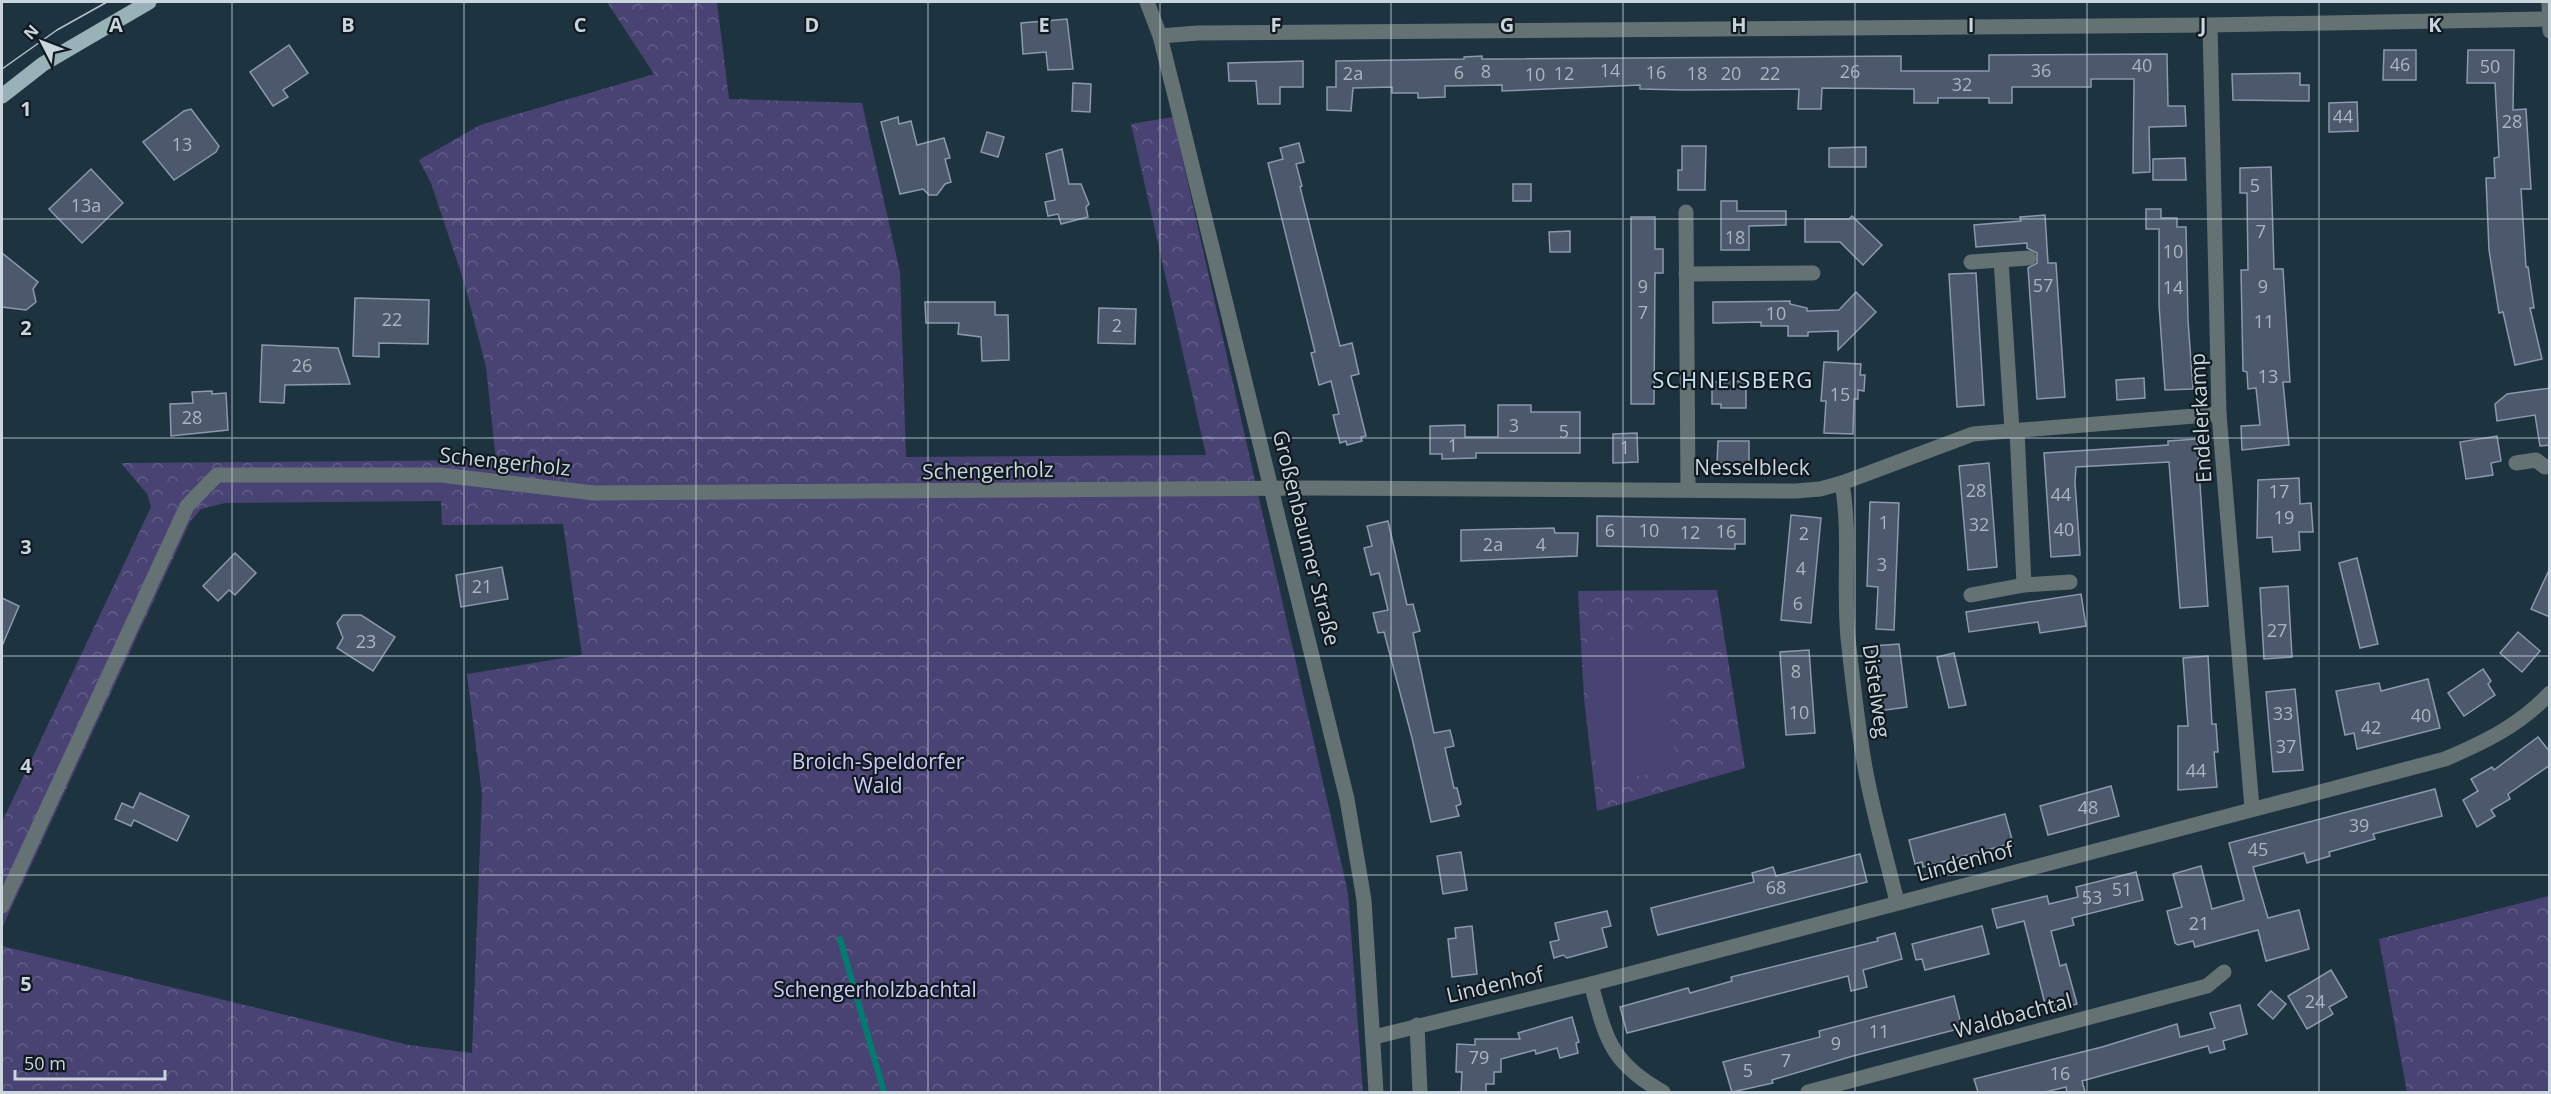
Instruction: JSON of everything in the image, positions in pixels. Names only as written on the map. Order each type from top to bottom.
[{"type":"main road","points":[[2,96],[43,63],[149,2]]},
{"type":"street","name":"Großenbaumer Straße","points":[[1147,2],[1160,36],[1273,488],[1347,799],[1364,900],[1376,1092]]},
{"type":"street","points":[[2549,2],[2550,31]]},
{"type":"street","points":[[1160,36],[1210,33],[2210,25],[2549,19]]},
{"type":"street","name":"Endelerkamp","points":[[2210,25],[2220,414],[2252,807]]},
{"type":"street","points":[[1686,212],[1688,488]]},
{"type":"street","points":[[1971,262],[2029,258]]},
{"type":"street","points":[[2001,260],[2024,585]]},
{"type":"street","points":[[1686,274],[1813,273]]},
{"type":"street","name":"Nesselbleck","points":[[1273,488],[1688,488],[1796,491],[1820,489],[1842,483],[1954,439],[2014,430],[2220,414]]},
{"type":"street","points":[[2516,463],[2536,460],[2545,467],[2550,466]]},
{"type":"street","name":"Schengerholz","points":[[2,906],[188,506],[217,475],[441,475],[594,493],[1273,488]]},
{"type":"street","name":"Distelweg","points":[[1842,483],[1847,510],[1844,564],[1848,636],[1859,728],[1867,777],[1897,902]]},
{"type":"street","points":[[1971,595],[2024,585],[2070,582]]},
{"type":"street","name":"Lindenhof","points":[[1374,1037],[1591,984],[2252,807],[2445,759],[2493,738],[2533,711],[2550,693]]},
{"type":"street","name":"Waldbachtal","points":[[1808,1092],[2207,986],[2224,972]]},
{"type":"street","points":[[1591,984],[1607,1040],[1620,1059],[1663,1092]]},
{"type":"street","points":[[1417,1025],[1420,1092]]},
{"type":"green space","name":"Broich-Speldorfer Wald","points":[[607,2],[717,2],[729,99],[862,103],[900,272],[906,457],[1206,455],[1131,124],[1173,117],[1348,893],[1363,1092],[2,1092],[2,946],[409,1045],[472,1053],[482,794],[467,674],[582,655],[563,524],[442,525],[441,501],[225,503],[201,509],[190,522],[2,928],[2,822],[151,507],[147,494],[121,463],[496,460],[486,367],[464,282],[431,183],[419,160],[480,125],[654,74]]},
{"type":"green space","points":[[1717,590],[1745,768],[1597,811],[1584,698],[1578,591]]},
{"type":"green space","points":[[1660,633],[1677,771],[1598,781],[1581,643]]},
{"type":"green space","points":[[2549,896],[2549,1092],[2407,1092],[2379,939]]},
{"type":"building","points":[[1067,19],[1073,69],[1048,70],[1046,52],[1023,54],[1021,23]]},
{"type":"building","points":[[289,45],[308,73],[283,90],[288,97],[273,106],[250,72]]},
{"type":"building","points":[[2384,50],[2416,50],[2416,80],[2383,80]]},
{"type":"building","points":[[2468,50],[2514,50],[2513,110],[2526,109],[2531,189],[2521,189],[2526,267],[2528,267],[2534,308],[2530,308],[2542,359],[2515,365],[2503,312],[2499,313],[2489,250],[2486,178],[2495,178],[2494,158],[2499,157],[2495,83],[2467,83]]},
{"type":"building","points":[[2167,54],[2168,106],[2185,106],[2186,126],[2149,127],[2150,172],[2133,173],[2134,79],[2091,79],[2091,87],[2012,87],[2012,103],[1989,103],[1989,98],[1938,98],[1938,103],[1914,103],[1914,89],[1822,88],[1821,109],[1798,109],[1799,89],[1640,89],[1640,85],[1502,91],[1502,85],[1445,86],[1445,97],[1418,98],[1418,93],[1392,93],[1392,87],[1353,88],[1351,111],[1327,110],[1327,87],[1336,87],[1336,61],[1464,59],[1464,57],[1482,56],[1482,59],[1499,59],[1901,56],[1901,71],[1989,71],[1989,55]]},
{"type":"building","points":[[1303,61],[1303,87],[1280,87],[1280,104],[1258,104],[1256,81],[1229,81],[1228,63]]},
{"type":"building","points":[[2300,73],[2300,85],[2309,85],[2309,101],[2233,100],[2232,74]]},
{"type":"building","points":[[1073,83],[1091,84],[1090,112],[1072,111]]},
{"type":"building","points":[[2357,102],[2358,131],[2329,132],[2329,103]]},
{"type":"building","points":[[191,109],[219,146],[216,152],[174,180],[143,142],[184,111]]},
{"type":"building","points":[[898,117],[899,124],[911,121],[917,145],[944,138],[950,158],[945,159],[951,182],[945,184],[937,195],[929,195],[923,189],[900,194],[881,122]]},
{"type":"building","points":[[987,132],[1004,137],[998,157],[981,152]]},
{"type":"building","points":[[1299,143],[1304,162],[1296,164],[1302,186],[1300,187],[1340,346],[1352,343],[1359,374],[1351,376],[1366,436],[1361,437],[1362,441],[1347,445],[1346,441],[1340,443],[1333,415],[1339,414],[1331,381],[1319,385],[1311,353],[1315,352],[1268,163],[1283,159],[1280,148]]},
{"type":"building","points":[[1682,146],[1706,146],[1705,190],[1678,190],[1678,170],[1682,170]]},
{"type":"building","points":[[1866,147],[1866,167],[1829,167],[1829,148]]},
{"type":"building","points":[[1062,149],[1069,184],[1081,184],[1089,204],[1086,207],[1088,217],[1061,224],[1058,214],[1048,216],[1045,202],[1055,200],[1046,154]]},
{"type":"building","points":[[2185,158],[2186,180],[2153,180],[2153,159]]},
{"type":"building","points":[[2271,167],[2274,269],[2283,269],[2290,382],[2283,382],[2289,445],[2242,450],[2241,426],[2260,425],[2256,388],[2248,389],[2247,372],[2243,371],[2241,270],[2248,270],[2247,193],[2240,193],[2240,168]]},
{"type":"building","points":[[91,169],[123,203],[82,243],[49,209]]},
{"type":"building","points":[[1513,184],[1531,184],[1531,201],[1513,201]]},
{"type":"building","points":[[1721,201],[1737,201],[1737,211],[1786,211],[1786,225],[1749,226],[1749,250],[1721,250]]},
{"type":"building","points":[[2146,209],[2161,209],[2161,218],[2177,218],[2177,227],[2186,227],[2188,320],[2193,389],[2165,390],[2159,305],[2159,229],[2146,229]]},
{"type":"building","points":[[2045,215],[2048,263],[2056,263],[2065,397],[2037,399],[2028,268],[2037,263],[2037,253],[2027,248],[2027,243],[1976,247],[1974,225],[2021,221],[2020,217]]},
{"type":"building","points":[[1852,216],[1882,245],[1863,265],[1840,242],[1805,242],[1805,219],[1849,219]]},
{"type":"building","points":[[1631,217],[1655,217],[1655,249],[1663,249],[1663,273],[1655,273],[1654,404],[1631,404]]},
{"type":"building","points":[[1570,231],[1570,252],[1550,252],[1549,232]]},
{"type":"building","points":[[2,253],[38,282],[33,289],[36,302],[26,310],[2,307]]},
{"type":"building","points":[[1976,273],[1984,405],[1957,407],[1949,274]]},
{"type":"building","points":[[1856,292],[1876,312],[1838,350],[1838,331],[1808,332],[1808,336],[1788,336],[1788,326],[1761,326],[1761,322],[1713,323],[1713,302],[1790,301],[1790,304],[1807,308],[1807,311],[1839,310]]},
{"type":"building","points":[[355,298],[429,300],[428,344],[379,343],[379,357],[353,356]]},
{"type":"building","points":[[925,302],[995,302],[995,315],[1008,315],[1009,360],[982,361],[981,337],[958,334],[959,323],[926,323]]},
{"type":"building","points":[[1099,308],[1136,309],[1135,344],[1098,343]]},
{"type":"building","points":[[262,345],[338,348],[350,384],[285,385],[284,403],[260,402]]},
{"type":"building","points":[[1824,362],[1861,364],[1860,375],[1865,375],[1864,391],[1858,390],[1858,399],[1854,399],[1853,434],[1824,433],[1826,401],[1821,401]]},
{"type":"building","points":[[2144,378],[2145,398],[2117,400],[2116,380]]},
{"type":"building","points":[[1746,381],[1746,408],[1721,408],[1721,404],[1712,404],[1712,382]]},
{"type":"building","points":[[2550,388],[2550,445],[2540,446],[2535,415],[2497,421],[2495,404],[2507,394]]},
{"type":"building","points":[[212,391],[212,394],[226,393],[228,430],[171,436],[170,404],[193,403],[192,392]]},
{"type":"building","points":[[1498,405],[1531,405],[1531,412],[1580,412],[1580,453],[1476,453],[1476,458],[1442,459],[1442,454],[1430,454],[1430,426],[1465,425],[1465,437],[1498,437]]},
{"type":"building","points":[[1637,433],[1638,462],[1613,463],[1613,434]]},
{"type":"building","points":[[2497,436],[2501,461],[2491,463],[2493,475],[2466,479],[2460,442]]},
{"type":"building","points":[[2197,439],[2208,606],[2180,608],[2169,462],[2076,467],[2080,555],[2051,557],[2044,453],[2168,445],[2168,441]]},
{"type":"building","points":[[1718,441],[1749,441],[1749,463],[1717,463]]},
{"type":"building","points":[[1989,463],[1997,567],[1968,570],[1959,466]]},
{"type":"building","points":[[2299,478],[2300,504],[2311,503],[2313,532],[2299,532],[2300,550],[2273,552],[2272,537],[2257,538],[2258,480]]},
{"type":"building","points":[[1870,502],[1899,503],[1894,630],[1876,629],[1878,587],[1867,586]]},
{"type":"building","points":[[1791,515],[1821,518],[1811,623],[1781,620]]},
{"type":"building","points":[[1597,516],[1745,519],[1745,544],[1735,544],[1735,549],[1597,546]]},
{"type":"building","points":[[1388,521],[1407,605],[1413,604],[1420,631],[1413,633],[1434,733],[1450,730],[1454,746],[1445,748],[1454,788],[1457,788],[1461,804],[1456,806],[1459,816],[1431,822],[1384,632],[1378,633],[1373,613],[1388,610],[1379,573],[1371,575],[1364,548],[1372,546],[1367,526]]},
{"type":"building","points":[[1554,528],[1555,533],[1578,533],[1577,556],[1461,561],[1461,530]]},
{"type":"building","points":[[235,553],[256,573],[235,595],[229,590],[218,601],[203,586]]},
{"type":"building","points":[[2357,558],[2378,644],[2360,648],[2339,563]]},
{"type":"building","points":[[502,567],[508,599],[461,607],[456,575]]},
{"type":"building","points":[[2550,568],[2550,617],[2531,609]]},
{"type":"building","points":[[2288,586],[2292,657],[2264,659],[2260,588]]},
{"type":"building","points":[[2081,594],[2086,626],[2040,633],[2038,622],[1969,632],[1966,612]]},
{"type":"building","points":[[2,598],[19,606],[2,646]]},
{"type":"building","points":[[343,615],[361,615],[395,637],[373,671],[337,648],[343,638],[337,623]]},
{"type":"building","points":[[2518,632],[2540,651],[2522,672],[2500,653]]},
{"type":"building","points":[[1899,644],[1907,707],[1879,711],[1871,646]]},
{"type":"building","points":[[1809,650],[1815,733],[1786,735],[1780,652]]},
{"type":"building","points":[[1954,653],[1966,705],[1949,708],[1937,657]]},
{"type":"building","points":[[2208,656],[2212,724],[2216,724],[2218,752],[2214,752],[2217,787],[2178,790],[2178,726],[2188,726],[2183,658]]},
{"type":"building","points":[[2483,669],[2491,681],[2488,684],[2495,695],[2464,716],[2448,693]]},
{"type":"building","points":[[2428,679],[2440,728],[2357,749],[2354,733],[2345,735],[2336,691],[2379,683],[2381,691]]},
{"type":"building","points":[[2295,689],[2303,770],[2273,772],[2266,692]]},
{"type":"building","points":[[2538,737],[2550,752],[2550,765],[2508,794],[2510,799],[2491,810],[2495,816],[2477,827],[2463,800],[2478,791],[2471,779],[2492,767],[2494,770]]},
{"type":"building","points":[[2111,786],[2119,816],[2048,835],[2040,806]]},
{"type":"building","points":[[2435,789],[2442,816],[2373,834],[2375,839],[2329,852],[2330,856],[2307,863],[2304,853],[2253,867],[2268,918],[2299,910],[2309,949],[2266,961],[2258,930],[2195,947],[2193,941],[2178,945],[2175,943],[2167,911],[2182,907],[2173,874],[2201,866],[2212,909],[2244,900],[2229,843]]},
{"type":"building","points":[[140,793],[189,816],[177,841],[134,820],[131,826],[115,819],[122,803],[133,808]]},
{"type":"building","points":[[2005,814],[2013,843],[1923,867],[1922,862],[1915,864],[1909,840]]},
{"type":"building","points":[[1461,852],[1467,890],[1443,894],[1437,856]]},
{"type":"building","points":[[1860,854],[1867,882],[1658,935],[1651,908],[1754,882],[1752,873],[1773,867],[1776,876]]},
{"type":"building","points":[[2136,872],[2143,900],[2072,918],[2074,925],[2051,931],[2060,966],[2066,964],[2077,1004],[2047,1012],[2024,921],[1997,928],[1992,909],[2047,896],[2049,904],[2078,897],[2076,887]]},
{"type":"building","points":[[1607,911],[1611,926],[1602,928],[1607,947],[1567,958],[1563,955],[1554,958],[1550,942],[1559,940],[1555,923]]},
{"type":"building","points":[[1472,926],[1477,974],[1452,977],[1448,939],[1456,938],[1455,928]]},
{"type":"building","points":[[1982,926],[1989,954],[1925,970],[1922,959],[1916,960],[1912,944]]},
{"type":"building","points":[[1895,933],[1902,959],[1863,970],[1867,987],[1851,991],[1848,976],[1627,1033],[1620,1007],[1688,988],[1690,993],[1732,981],[1731,977],[1878,941],[1877,938]]},
{"type":"building","points":[[2331,970],[2347,997],[2329,1007],[2333,1014],[2307,1029],[2288,996]]},
{"type":"building","points":[[2271,991],[2286,1004],[2273,1019],[2258,1005]]},
{"type":"building","points":[[1954,996],[1962,1028],[1853,1056],[1772,1080],[1773,1083],[1732,1092],[1723,1062],[1820,1037],[1819,1031]]},
{"type":"building","points":[[2240,1005],[2247,1034],[2223,1041],[2225,1049],[2210,1053],[2208,1046],[2082,1081],[2085,1092],[2067,1092],[2066,1087],[2045,1092],[1978,1092],[1974,1079],[2102,1047],[2177,1024],[2180,1037],[2215,1028],[2210,1013]]},
{"type":"building","points":[[1572,1017],[1579,1042],[1576,1043],[1578,1053],[1560,1058],[1557,1048],[1536,1054],[1535,1050],[1501,1059],[1501,1072],[1494,1072],[1494,1084],[1486,1084],[1486,1092],[1461,1092],[1462,1072],[1456,1072],[1457,1044],[1475,1045],[1475,1039],[1520,1039],[1518,1033]]},
{"type":"waterway","points":[[840,939],[884,1092]]},
{"type":"tram line","points":[[2,69],[57,30],[107,2]]},
{"type":"district","name":"SCHNEISBERG","points":[[1733,380]]},
{"type":"park label","name":"Schengerholzbachtal","points":[[875,990]]}]
